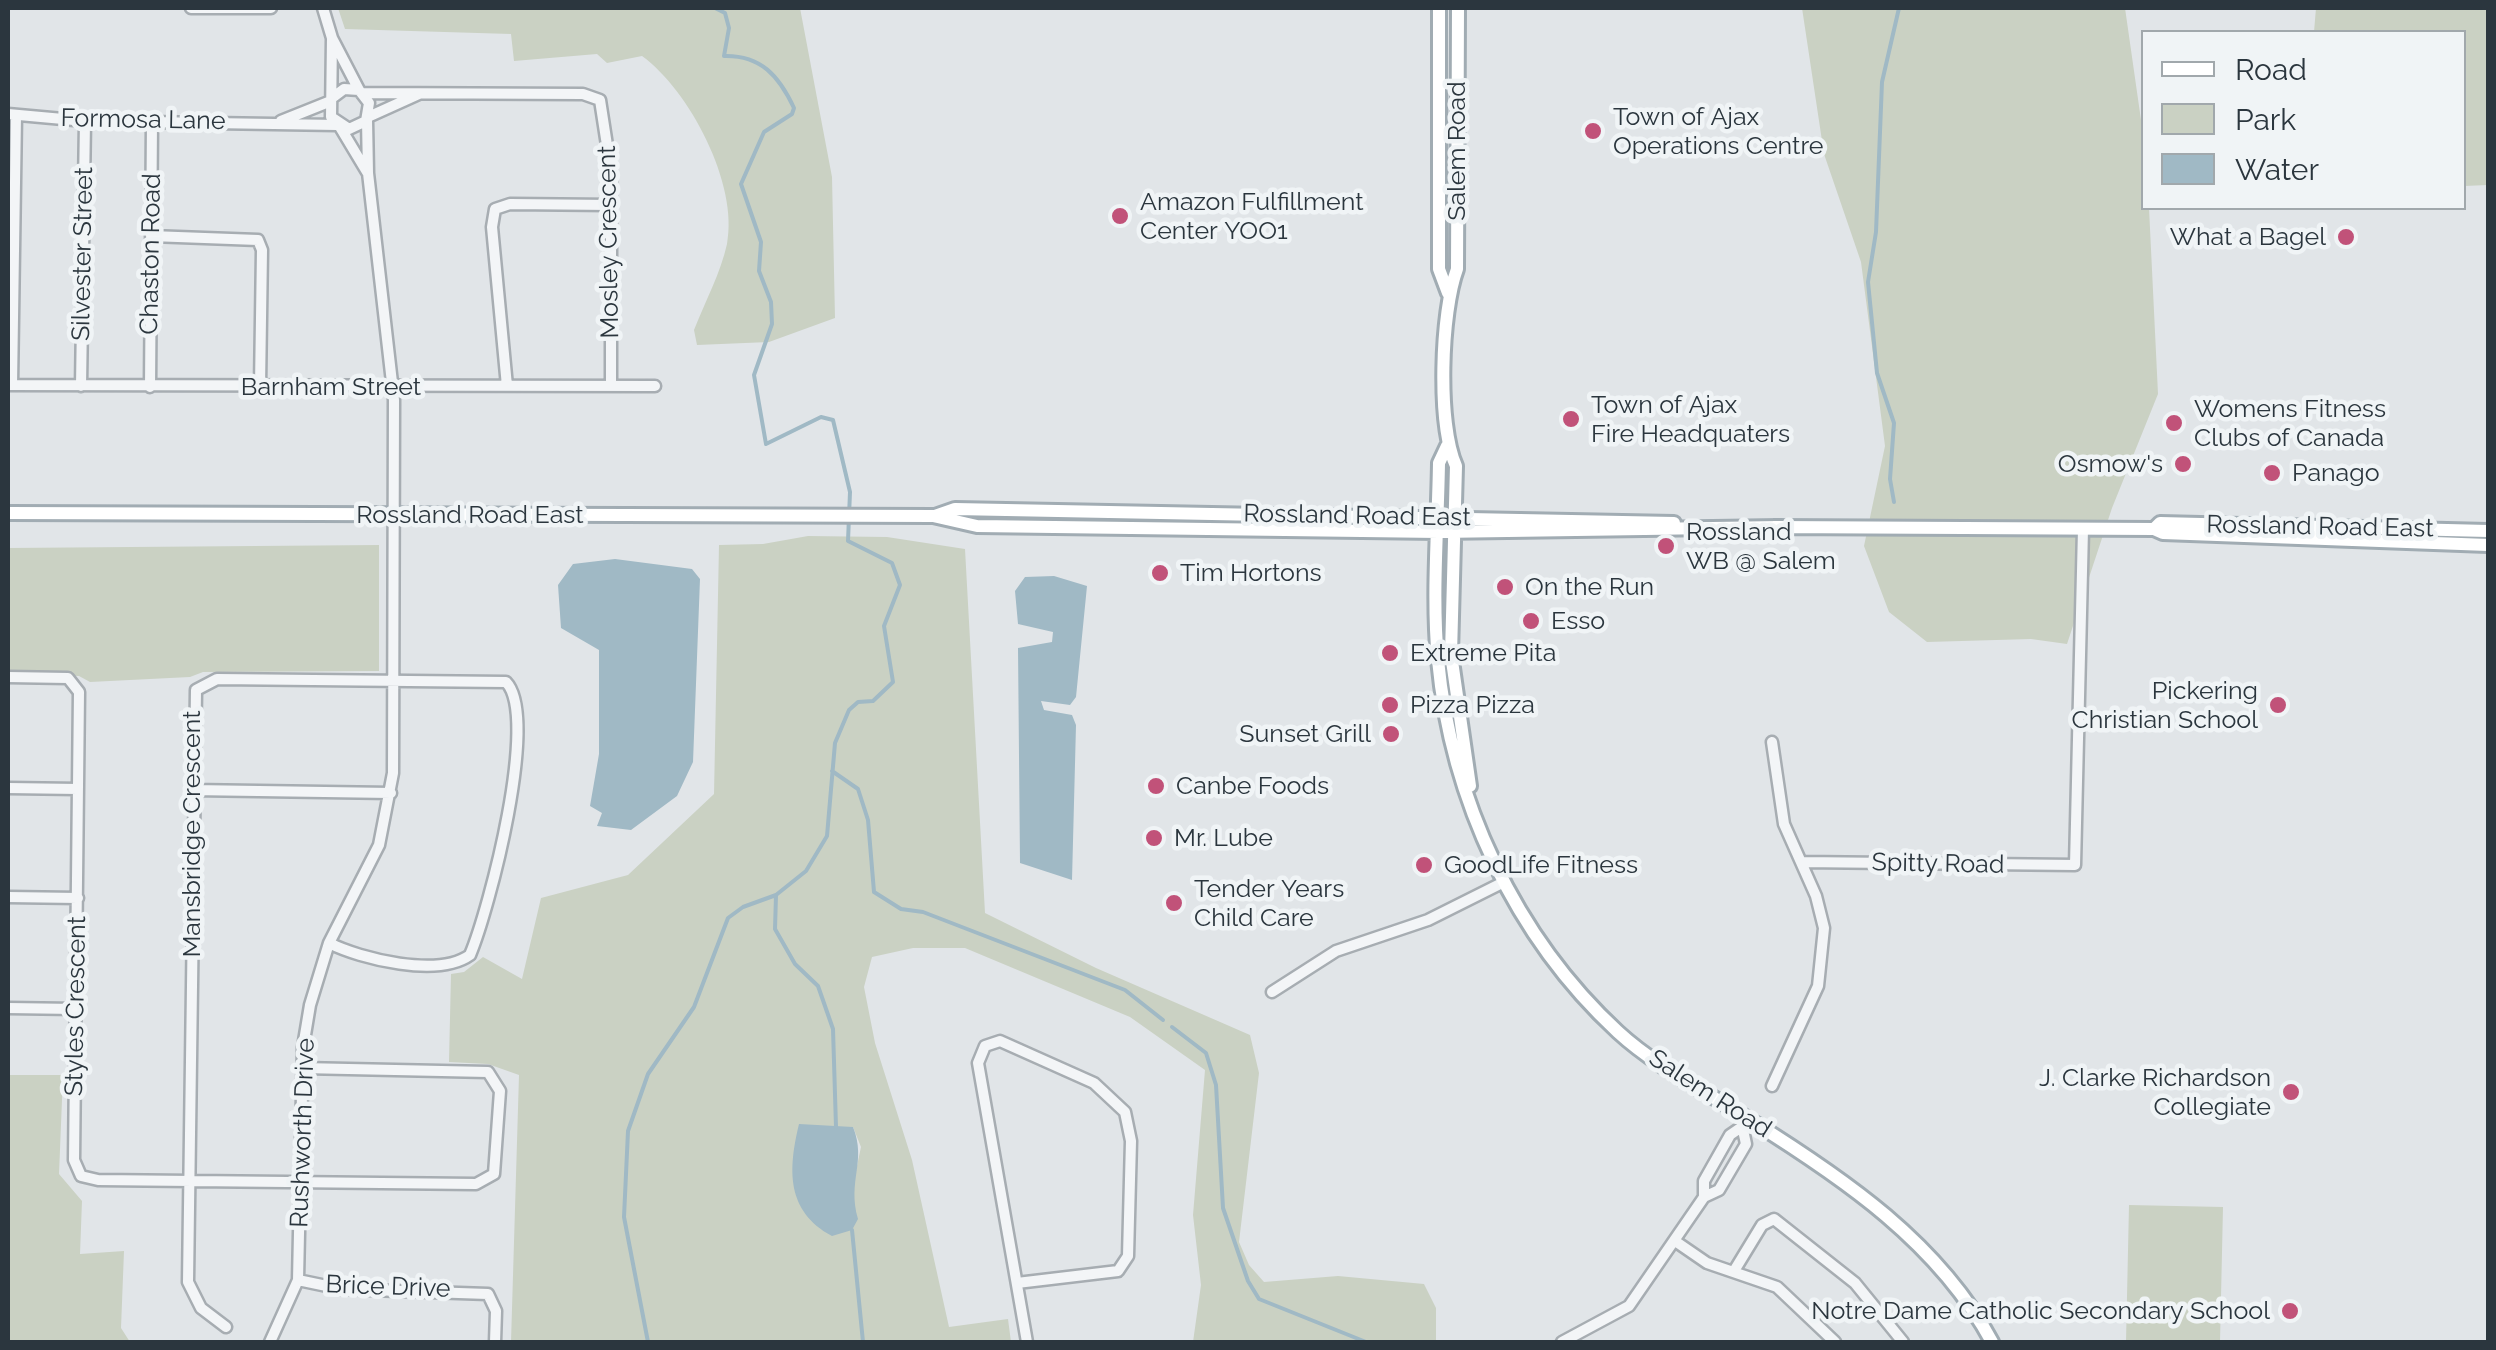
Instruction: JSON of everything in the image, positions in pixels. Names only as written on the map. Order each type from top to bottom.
[{"type":"main road","name":"Salem Road","points":[[1439,8],[1439,269],[1448,293]]},
{"type":"main road","name":"Salem Road","points":[[1458,8],[1457,269],[1448,293],[1447,446],[1439,464],[1438,658],[1452,749],[1473,808],[1518,911],[1559,970],[1619,1033],[1746,1124],[1826,1168],[1898,1227],[1950,1284],[1992,1342]]},
{"type":"main road","name":"Salem Road","points":[[1447,446],[1456,466],[1451,654],[1473,808]]},
{"type":"main road","name":"Rossland Road East","points":[[8,513],[933,516],[976,526],[2154,529],[2162,533],[2488,545]]},
{"type":"main road","name":"Rossland Road East","points":[[2154,529],[2165,523],[2488,530]]},
{"type":"street","points":[[191,8],[271,8]]},
{"type":"street","points":[[323,8],[332,38],[370,103],[368,118],[356,128],[339,126]]},
{"type":"street","points":[[332,38],[330,114],[368,173]]},
{"type":"street","points":[[331,99],[344,89],[361,92]]},
{"type":"street","name":"Mosley Crescent","points":[[361,92],[592,94],[603,109],[611,205],[611,386]]},
{"type":"street","name":"Mosley Crescent","points":[[368,118],[420,94]]},
{"type":"street","name":"Formosa Lane","points":[[278,123],[331,99]]},
{"type":"street","points":[[10,385],[12,115]]},
{"type":"street","name":"Formosa Lane","points":[[12,115],[85,122],[339,126]]},
{"type":"street","name":"Rushworth Drive","points":[[270,1342],[298,1280],[302,1068],[310,1005],[329,943],[373,859],[392,793],[393,386],[368,173],[368,118]]},
{"type":"street","name":"Silvester Street","points":[[81,386],[85,122]]},
{"type":"street","name":"Chaston Road","points":[[150,386],[152,122]]},
{"type":"street","points":[[507,386],[492,227],[496,208],[510,204],[611,205]]},
{"type":"street","points":[[151,236],[258,240],[262,250],[260,386]]},
{"type":"street","name":"Barnham Street","points":[[10,385],[655,386]]},
{"type":"street","name":"Spitty Road","points":[[1801,862],[2075,865],[2082,529]]},
{"type":"street","name":"Styles Crescent","points":[[8,677],[68,678],[76,684],[80,700],[76,1169],[88,1180],[488,1181],[498,1163],[500,1091],[494,1078],[479,1070],[302,1068]]},
{"type":"street","name":"Mansbridge Crescent","points":[[226,1327],[190,1293],[193,698],[202,683],[217,679],[394,680]]},
{"type":"street","points":[[329,943],[377,962],[464,960],[474,946],[510,814],[514,689],[494,679],[394,680]]},
{"type":"street","points":[[1772,742],[1784,824],[1824,928],[1824,958],[1818,986],[1772,1086]]},
{"type":"street","points":[[8,788],[78,789]]},
{"type":"street","points":[[192,790],[392,793]]},
{"type":"street","points":[[1272,992],[1336,951],[1428,920],[1504,882]]},
{"type":"street","points":[[8,898],[78,898]]},
{"type":"street","points":[[8,1008],[76,1009]]},
{"type":"street","points":[[1017,1284],[1118,1271],[1128,1256],[1132,1141],[1125,1112],[1102,1088],[1000,1042],[985,1046],[978,1062],[1027,1342]]},
{"type":"street","points":[[1704,1197],[1704,1182],[1730,1135],[1746,1124]]},
{"type":"street","points":[[1562,1342],[1629,1306],[1704,1197],[1719,1190],[1744,1149],[1746,1124]]},
{"type":"street","points":[[1734,1270],[1762,1225],[1774,1219],[1854,1283],[1903,1342]]},
{"type":"street","points":[[1675,1241],[1707,1264],[1777,1287],[1836,1342]]},
{"type":"street","name":"Brice Drive","points":[[298,1280],[340,1289],[488,1294],[496,1310],[496,1342]]},
{"type":"green space","points":[[338,8],[800,8],[832,177],[835,318],[769,342],[697,345],[694,330],[727,244],[725,194],[718,167],[693,115],[660,71],[642,56],[607,63],[597,54],[514,61],[511,34],[345,29]]},
{"type":"green space","points":[[1802,8],[2125,8],[2141,120],[2141,210],[2149,210],[2158,394],[2112,508],[2067,644],[2031,639],[1927,642],[1889,612],[1864,546],[1885,446],[1861,262],[1824,154]]},
{"type":"green space","points":[[2316,8],[2488,8],[2488,185],[2466,186],[2466,30],[2314,30]]},
{"type":"green space","points":[[808,536],[887,537],[965,549],[985,913],[1096,968],[1250,1035],[1259,1073],[1239,1242],[1249,1265],[1264,1282],[1338,1276],[1424,1284],[1436,1308],[1436,1342],[1193,1342],[1201,1285],[1193,1215],[1205,1070],[1130,1017],[965,948],[913,948],[872,957],[864,987],[875,1043],[912,1160],[949,1327],[1008,1319],[1011,1342],[511,1342],[519,1075],[488,1064],[449,1062],[451,974],[464,972],[483,957],[522,979],[541,898],[628,875],[714,794],[719,545],[763,544]],"holes":[[[836,1127],[853,1127],[861,1147],[851,1194]]]},
{"type":"green space","points":[[379,545],[379,671],[203,672],[190,677],[90,682],[79,676],[8,673],[8,548]]},
{"type":"green space","points":[[8,1075],[63,1075],[59,1174],[82,1201],[80,1254],[124,1251],[121,1328],[130,1342],[8,1342]]},
{"type":"green space","points":[[2129,1205],[2223,1207],[2220,1342],[2126,1342]]},
{"type":"water","points":[[615,559],[692,569],[700,579],[693,762],[677,796],[631,830],[597,826],[602,813],[590,806],[599,754],[599,650],[561,628],[558,585],[573,564]]},
{"type":"water","points":[[1054,576],[1087,586],[1076,697],[1070,705],[1041,701],[1044,710],[1072,715],[1076,725],[1072,880],[1020,863],[1018,648],[1052,642],[1053,632],[1018,624],[1015,591],[1025,577]]},
{"type":"water","points":[[799,1124],[853,1127],[858,1151],[858,1219],[852,1230],[832,1236],[817,1226],[798,1202],[792,1173]]},
{"type":"waterway","points":[[648,1342],[624,1217],[628,1131],[648,1074],[694,1007],[728,918],[743,907],[776,895],[806,871],[827,836],[835,743],[849,710],[858,702],[873,701],[893,682],[884,626],[900,585],[892,563],[848,541],[850,492],[833,420],[821,417],[766,444],[754,375],[772,324],[771,302],[759,271],[761,242],[741,184],[764,132],[792,114],[794,108],[767,70],[748,59],[724,56],[729,28],[725,13],[715,8],[672,8]]},
{"type":"waterway","points":[[1894,502],[1890,479],[1894,423],[1877,373],[1868,282],[1876,232],[1882,82],[1899,8]]},
{"type":"waterway","points":[[832,771],[858,789],[868,820],[874,892],[901,909],[923,912],[1125,990],[1163,1020]]},
{"type":"waterway","points":[[776,895],[775,929],[795,964],[818,986],[833,1029],[836,1127]]},
{"type":"waterway","points":[[1172,1027],[1206,1053],[1216,1085],[1223,1208],[1248,1281],[1259,1299],[1366,1342]]},
{"type":"waterway","points":[[852,1230],[863,1342]]},
{"type":"place","name":"Town of Ajax Operations Centre","points":[[1593,131]]},
{"type":"place","name":"Amazon Fulfillment Center YOO1","points":[[1120,216]]},
{"type":"place","name":"What a Bagel","points":[[2346,237]]},
{"type":"place","name":"Town of Ajax Fire Headquaters","points":[[1571,419]]},
{"type":"place","name":"Womens Fitness Clubs of Canada","points":[[2174,423]]},
{"type":"place","name":"Osmow's","points":[[2183,464]]},
{"type":"place","name":"Panago","points":[[2272,473]]},
{"type":"place","name":"Rossland WB @ Salem","points":[[1666,546]]},
{"type":"place","name":"Tim Hortons","points":[[1160,573]]},
{"type":"place","name":"On the Run","points":[[1505,587]]},
{"type":"place","name":"Esso","points":[[1531,621]]},
{"type":"place","name":"Extreme Pita","points":[[1390,653]]},
{"type":"place","name":"Pizza Pizza","points":[[1390,705]]},
{"type":"place","name":"Pickering Christian School","points":[[2278,705]]},
{"type":"place","name":"Sunset Grill","points":[[1391,734]]},
{"type":"place","name":"Canbe Foods","points":[[1156,786]]},
{"type":"place","name":"Mr. Lube","points":[[1154,838]]},
{"type":"place","name":"GoodLife Fitness","points":[[1424,865]]},
{"type":"place","name":"Tender Years Child Care","points":[[1174,903]]},
{"type":"place","name":"J. Clarke Richardson Collegiate","points":[[2291,1092]]},
{"type":"place","name":"Notre Dame Catholic Secondary School","points":[[2290,1311]]}]
